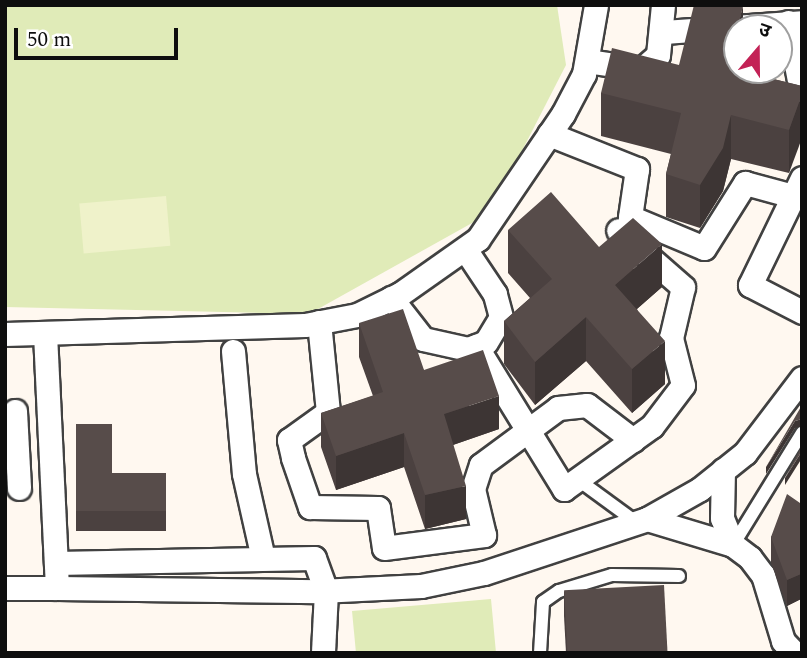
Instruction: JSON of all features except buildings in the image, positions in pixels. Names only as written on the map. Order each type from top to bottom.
[{"type":"street","points":[[5,334],[319,322],[391,298],[465,249],[549,134],[587,61],[596,5]]},
{"type":"street","points":[[587,61],[642,69],[658,55],[664,32],[663,5]]},
{"type":"street","points":[[795,22],[802,97]]},
{"type":"street","points":[[664,32],[723,24]]},
{"type":"street","points":[[774,102],[802,106]]},
{"type":"street","points":[[549,134],[636,169],[617,231]]},
{"type":"street","points":[[617,231],[704,248],[745,183],[797,187],[750,285],[802,312]]},
{"type":"street","points":[[476,346],[564,489],[652,426],[683,385],[671,338],[683,287],[617,231]]},
{"type":"street","points":[[391,298],[423,339],[445,348],[476,346],[501,317],[495,294],[465,249]]},
{"type":"street","points":[[319,322],[328,412],[289,440],[293,458],[310,507],[378,508],[384,548],[484,535],[473,489],[481,465],[573,402],[633,440]]},
{"type":"street","points":[[45,334],[57,587]]},
{"type":"street","points":[[233,351],[244,474],[263,558]]},
{"type":"street","points":[[5,588],[326,591],[421,586],[484,573],[641,520],[723,470],[745,453],[802,378]]},
{"type":"street","points":[[49,411],[10,411],[12,488],[52,487]]},
{"type":"street","points":[[723,470],[722,518],[733,545],[763,575],[783,641],[794,653]]},
{"type":"street","points":[[641,520],[733,545]]},
{"type":"street","points":[[56,563],[314,558],[326,591],[323,653]]},
{"type":"lane","points":[[733,545],[802,433]]},
{"type":"lane","points":[[577,479],[641,520]]},
{"type":"lane","points":[[540,653],[541,609],[559,591],[612,575],[679,576]]},
{"type":"green space","points":[[5,5],[557,5],[566,65],[490,213],[309,314],[5,307]]},
{"type":"green space","points":[[166,196],[170,246],[84,253],[79,204]]},
{"type":"green space","points":[[491,599],[496,653],[356,653],[352,611]]}]
